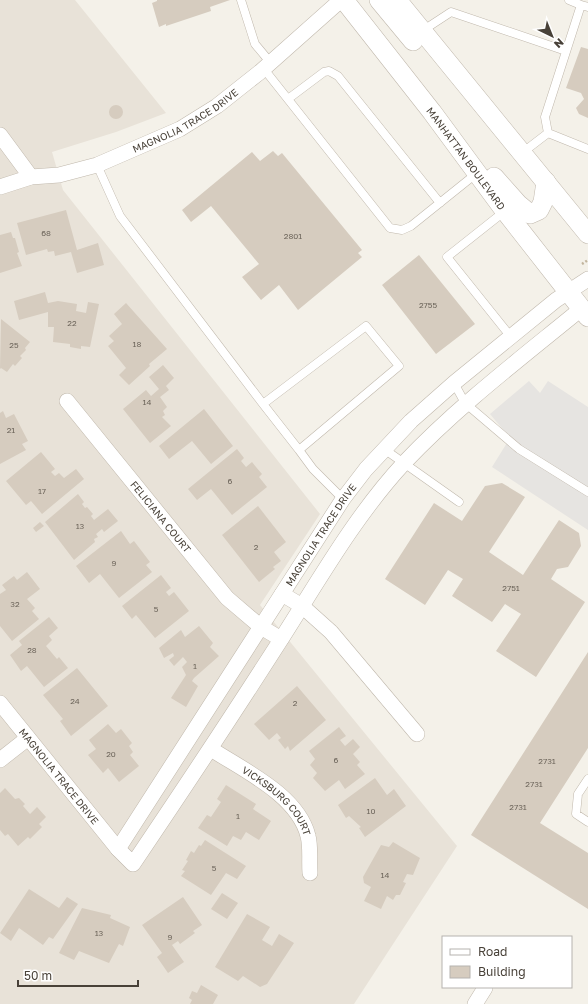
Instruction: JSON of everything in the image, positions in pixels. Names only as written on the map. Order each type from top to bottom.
[{"type":"street","name":"MAGNOLIA TRACE DRIVE","points":[[0,187],[31,177],[59,175],[97,165],[180,128],[217,106],[267,65],[341,0]]},
{"type":"street","name":"MANHATTAN BOULEVARD","points":[[344,0],[432,112],[505,211],[584,313]]},
{"type":"street","points":[[378,0],[414,41],[453,70]]},
{"type":"street","points":[[397,0],[588,234]]},
{"type":"street","points":[[432,112],[464,143],[518,204],[530,214],[539,210],[543,202],[546,182]]},
{"type":"street","points":[[0,135],[31,177]]},
{"type":"street","name":"MAGNOLIA TRACE DRIVE","points":[[118,848],[343,499],[384,449],[411,421],[454,383],[567,292],[588,279]]},
{"type":"street","name":"MAGNOLIA TRACE DRIVE","points":[[0,703],[118,848],[133,864],[211,749],[346,538],[404,464],[465,403],[584,313]]},
{"type":"street","name":"FELICIANA COURT","points":[[67,401],[227,598],[261,627],[281,639]]},
{"type":"street","points":[[282,594],[302,606],[331,632],[417,734]]},
{"type":"street","points":[[0,760],[28,738]]},
{"type":"street","name":"VICKSBURG COURT","points":[[211,749],[280,794],[298,816],[308,836],[310,873]]},
{"type":"street","points":[[475,1004],[485,988]]},
{"type":"lane","points":[[242,0],[255,44],[288,99],[390,228],[402,230],[411,226],[477,173]]},
{"type":"lane","points":[[548,133],[545,117],[566,51],[585,6],[569,0]]},
{"type":"lane","points":[[422,31],[451,12],[566,51]]},
{"type":"lane","points":[[288,99],[324,72],[333,73],[338,76],[440,202]]},
{"type":"lane","points":[[548,133],[588,149]]},
{"type":"lane","points":[[522,153],[548,133]]},
{"type":"lane","points":[[97,165],[120,216],[313,469],[343,499]]},
{"type":"lane","points":[[505,211],[447,257],[512,337]]},
{"type":"lane","points":[[263,404],[366,326],[399,366],[299,450]]},
{"type":"lane","points":[[454,383],[465,403],[519,449],[588,492]]},
{"type":"lane","points":[[384,449],[459,502]]},
{"type":"lane","points":[[588,779],[578,794],[576,814],[588,822]]},
{"type":"shaded area","points":[[0,0],[75,0],[166,113],[116,132],[52,152],[63,190],[320,514],[260,605],[457,846],[354,1004],[0,1004]]},
{"type":"shaded area","points":[[529,381],[540,393],[548,381],[588,407],[588,530],[492,467],[510,438],[490,414]]},
{"type":"building","points":[[157,0],[230,0],[210,7],[211,11],[159,27],[152,3]]},
{"type":"building","points":[[581,47],[588,49],[588,118],[579,114],[576,108],[584,99],[581,93],[566,88]]},
{"type":"building","points":[[113,105],[119,105],[123,109],[123,115],[119,119],[113,119],[109,115],[109,109]]},
{"type":"building","points":[[273,151],[278,156],[282,153],[362,250],[358,253],[362,257],[298,310],[279,285],[261,300],[242,277],[259,264],[211,206],[191,222],[182,210],[252,152],[260,161]]},
{"type":"building","points":[[66,210],[77,250],[98,243],[104,265],[77,273],[71,252],[55,256],[54,251],[48,252],[47,249],[26,255],[17,223]]},
{"type":"building","points":[[11,232],[13,238],[15,238],[19,252],[17,253],[22,266],[0,273],[0,235]]},
{"type":"building","points":[[419,255],[475,324],[436,354],[382,285]]},
{"type":"building","points":[[45,292],[48,303],[58,301],[77,304],[76,311],[86,313],[88,302],[99,304],[90,347],[81,346],[81,349],[70,347],[70,344],[53,342],[54,327],[48,327],[48,312],[19,320],[14,301]]},
{"type":"building","points":[[126,303],[167,349],[149,364],[150,366],[129,385],[119,375],[126,368],[108,346],[114,341],[109,336],[122,324],[114,314]]},
{"type":"building","points":[[1,319],[30,342],[25,348],[26,350],[20,356],[22,358],[15,366],[13,364],[7,372],[1,368],[0,369]]},
{"type":"building","points":[[163,365],[174,378],[166,386],[169,390],[160,397],[167,407],[163,411],[165,415],[162,417],[171,426],[150,443],[123,409],[146,390],[151,396],[159,389],[149,377]]},
{"type":"building","points":[[204,409],[233,446],[211,464],[192,441],[169,459],[159,446]]},
{"type":"building","points":[[3,411],[6,418],[14,414],[28,441],[22,444],[26,450],[0,464],[0,413]]},
{"type":"building","points":[[237,449],[244,458],[241,461],[246,467],[252,462],[262,474],[259,477],[267,487],[232,515],[211,489],[197,500],[188,489]]},
{"type":"building","points":[[41,452],[55,469],[51,472],[55,476],[59,473],[64,478],[76,469],[84,479],[42,514],[31,501],[26,505],[6,481]]},
{"type":"building","points":[[502,483],[525,497],[489,552],[523,575],[559,520],[579,533],[581,546],[568,567],[557,569],[551,579],[585,602],[536,677],[496,651],[521,614],[505,604],[492,622],[452,596],[463,579],[448,570],[425,605],[385,579],[434,503],[462,521],[485,486]]},
{"type":"building","points":[[78,494],[84,502],[82,504],[85,508],[87,507],[93,514],[91,516],[94,520],[108,509],[118,521],[104,532],[102,529],[96,534],[98,537],[94,539],[95,542],[74,560],[45,522]]},
{"type":"building","points":[[258,506],[286,542],[274,552],[281,561],[273,567],[275,569],[259,582],[222,535]]},
{"type":"building","points":[[40,522],[44,526],[36,532],[33,528]]},
{"type":"building","points":[[121,531],[130,544],[134,541],[150,562],[146,565],[152,572],[119,598],[100,574],[89,583],[76,566]]},
{"type":"building","points":[[27,572],[40,589],[27,599],[35,608],[32,611],[39,619],[12,641],[0,626],[0,594],[6,590],[2,585],[14,576],[17,580]]},
{"type":"building","points":[[161,575],[171,588],[166,592],[169,596],[174,592],[189,611],[155,638],[136,615],[132,619],[122,606]]},
{"type":"building","points":[[49,617],[58,628],[49,636],[52,640],[46,646],[57,659],[59,657],[68,668],[44,687],[27,666],[21,671],[10,655],[22,645],[19,641]]},
{"type":"building","points":[[199,626],[213,643],[210,647],[219,656],[192,681],[198,686],[186,707],[171,698],[186,675],[182,667],[187,662],[183,657],[174,666],[169,660],[174,656],[173,653],[164,658],[159,648],[181,630],[185,637]]},
{"type":"building","points":[[588,652],[588,748],[540,823],[588,853],[588,909],[471,835]]},
{"type":"building","points":[[77,668],[108,706],[71,736],[60,721],[63,719],[43,695]]},
{"type":"building","points":[[297,686],[326,720],[290,751],[288,746],[285,749],[278,740],[281,738],[277,733],[269,740],[254,724]]},
{"type":"building","points":[[108,724],[116,733],[121,729],[132,743],[129,746],[133,752],[130,755],[139,766],[119,782],[108,768],[103,773],[88,755],[96,749],[89,740]]},
{"type":"building","points":[[339,727],[346,736],[340,740],[345,746],[353,739],[360,747],[353,754],[360,762],[357,765],[365,774],[345,789],[339,780],[325,791],[313,778],[317,773],[310,765],[315,759],[309,751]]},
{"type":"building","points":[[375,778],[387,795],[394,789],[406,806],[365,837],[359,828],[361,827],[349,816],[346,818],[338,805]]},
{"type":"building","points":[[226,785],[256,804],[253,809],[271,821],[259,840],[246,832],[241,840],[233,836],[227,846],[198,828],[207,815],[211,817],[221,802],[217,799]]},
{"type":"building","points":[[5,788],[15,799],[19,798],[25,804],[23,806],[30,814],[37,807],[46,817],[39,824],[42,827],[30,839],[28,837],[18,846],[8,834],[5,836],[0,830],[0,793]]},
{"type":"building","points":[[205,840],[246,866],[237,879],[226,873],[211,895],[181,876],[185,871],[182,870],[188,861],[186,860],[191,851],[194,853],[199,845],[201,846]]},
{"type":"building","points":[[393,842],[420,858],[413,875],[407,874],[403,882],[406,883],[400,895],[396,895],[393,900],[387,896],[381,909],[364,901],[371,887],[364,883],[363,877],[381,845],[389,847]]},
{"type":"building","points":[[29,889],[59,908],[67,897],[78,904],[53,939],[49,937],[43,945],[19,928],[11,941],[0,933]]},
{"type":"building","points":[[222,893],[238,903],[227,919],[211,909]]},
{"type":"building","points":[[183,897],[202,925],[193,931],[195,933],[180,944],[178,941],[172,945],[184,962],[168,973],[157,957],[162,953],[142,925]]},
{"type":"building","points":[[82,908],[111,915],[110,918],[130,927],[123,946],[119,944],[109,963],[79,951],[74,960],[59,953]]},
{"type":"building","points":[[247,914],[270,927],[262,940],[272,946],[279,934],[294,943],[267,984],[260,987],[243,976],[238,981],[215,967]]},
{"type":"building","points":[[201,985],[218,995],[213,1004],[190,1004],[192,1000],[189,998],[192,991],[197,993]]}]
